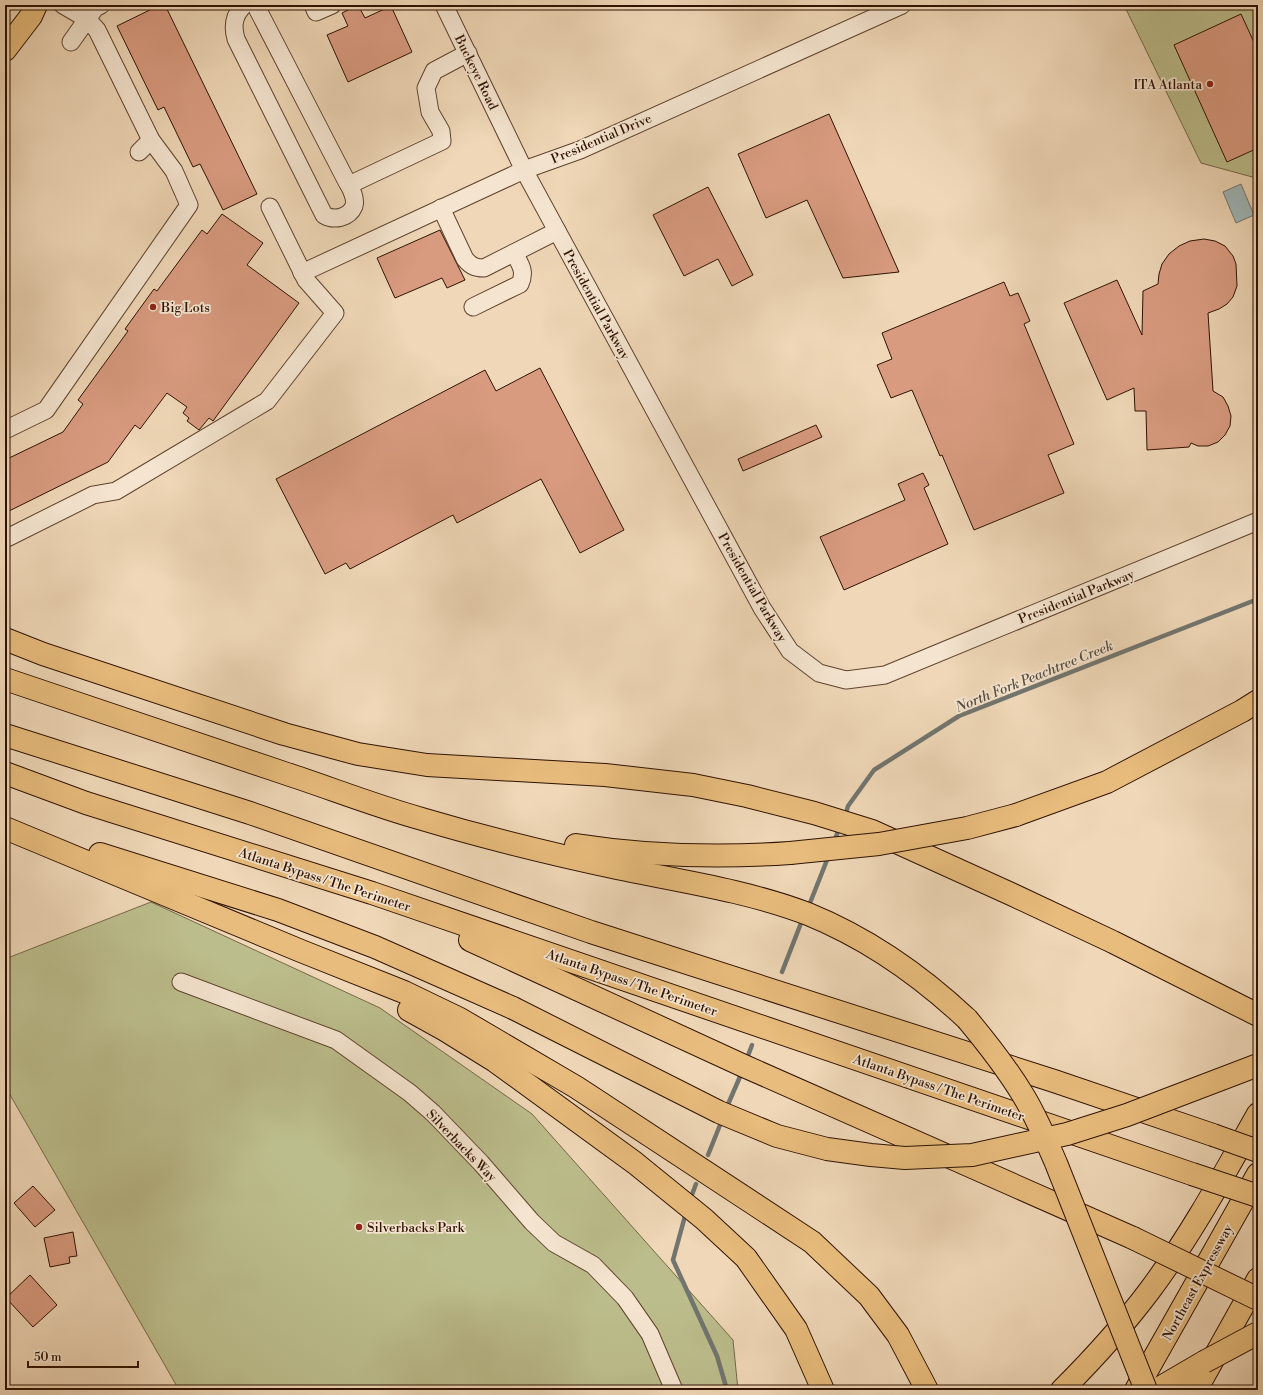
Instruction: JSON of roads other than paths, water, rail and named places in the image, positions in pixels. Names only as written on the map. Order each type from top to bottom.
[{"type":"main road","points":[[5,50],[31,16],[36,5]]},
{"type":"main road","points":[[5,639],[43,654],[284,734],[358,754],[427,764],[605,775],[693,785],[747,796],[872,831],[1112,942],[1258,1015]]},
{"type":"main road","points":[[5,667],[87,706]]},
{"type":"main road","points":[[5,679],[418,818],[491,839],[568,858],[760,898],[803,913],[859,939],[899,963],[946,999],[967,1019],[997,1056],[1024,1095],[1056,1163],[1146,1390]]},
{"type":"main road","points":[[418,818],[512,836],[600,849],[681,856],[750,856],[879,844],[967,828],[1016,815],[1107,782],[1258,701]]},
{"type":"main road","points":[[5,735],[250,813],[591,932],[1215,1132],[1258,1151]]},
{"type":"main road","name":"Atlanta Bypass / The Perimeter","points":[[5,773],[86,803],[372,893],[1258,1196]]},
{"type":"main road","points":[[5,781],[86,803]]},
{"type":"main road","points":[[5,827],[301,951],[404,992],[460,1019],[576,1087],[812,1242],[868,1296],[898,1335],[927,1390]]},
{"type":"main road","points":[[5,827],[140,866],[278,910],[376,948],[513,1008],[719,1112],[777,1136],[827,1149],[905,1158],[972,1155],[1067,1134],[1127,1115],[1258,1065]]},
{"type":"main road","points":[[372,893],[558,981],[739,1064],[1133,1238],[1258,1298]]},
{"type":"main road","points":[[301,951],[445,1030],[496,1061],[635,1162],[704,1219],[746,1258],[796,1328],[823,1390]]},
{"type":"main road","points":[[1062,1390],[1105,1346],[1151,1289],[1192,1229],[1258,1114]]},
{"type":"main road","points":[[1215,1132],[1258,1139]]},
{"type":"main road","name":"Northeast Expressway","points":[[1135,1390],[1258,1174]]},
{"type":"main road","points":[[1088,1244],[1135,1390]]},
{"type":"main road","points":[[1196,1390],[1258,1280]]},
{"type":"main road","points":[[1156,1390],[1258,1333]]},
{"type":"street","points":[[5,430],[46,410],[189,206],[174,171],[151,140],[97,30],[87,19],[63,5]]},
{"type":"street","points":[[71,42],[87,19],[96,8],[101,5]]},
{"type":"street","points":[[244,5],[233,23],[236,39],[324,215],[329,218],[343,217],[354,206],[354,198],[349,185],[261,17],[257,5]]},
{"type":"street","points":[[312,5],[316,12],[332,5]]},
{"type":"street","name":"Buckeye Road","points":[[444,5],[510,140]]},
{"type":"street","name":"Presidential Drive","points":[[302,273],[524,170],[580,150],[902,5]]},
{"type":"street","points":[[349,185],[442,141],[440,131],[430,112],[426,88],[434,71],[468,53]]},
{"type":"street","points":[[139,152],[151,140]]},
{"type":"street","name":"Presidential Parkway","points":[[510,140],[524,170],[762,608],[790,651],[819,673],[846,680],[885,675],[1258,520]]},
{"type":"street","points":[[5,539],[93,495],[116,491],[267,401],[335,313],[306,280],[270,207]]},
{"type":"street","points":[[441,208],[465,259],[470,265],[476,268],[484,268],[557,231]]},
{"type":"street","points":[[473,307],[520,284],[523,277],[523,271],[514,253]]},
{"type":"street","name":"Silverbacks Way","points":[[181,982],[336,1040],[410,1093],[438,1118],[532,1222],[554,1243],[593,1265],[625,1298],[650,1334],[674,1390]]},
{"type":"water","points":[[1241,184],[1254,215],[1236,223],[1223,192]]},
{"type":"waterway","name":"North Fork Peachtree Creek","points":[[846,813],[848,806],[874,770],[959,716],[1258,599]]},
{"type":"waterway","name":"North Fork Peachtree Creek","points":[[834,843],[838,831]]},
{"type":"waterway","name":"North Fork Peachtree Creek","points":[[808,908],[829,855]]},
{"type":"waterway","name":"North Fork Peachtree Creek","points":[[782,972],[803,918]]},
{"type":"waterway","name":"North Fork Peachtree Creek","points":[[746,1061],[752,1045]]},
{"type":"waterway","name":"North Fork Peachtree Creek","points":[[726,1109],[742,1072]]},
{"type":"waterway","name":"North Fork Peachtree Creek","points":[[708,1155],[722,1120]]},
{"type":"waterway","name":"North Fork Peachtree Creek","points":[[690,1200],[696,1184]]},
{"type":"waterway","name":"North Fork Peachtree Creek","points":[[685,1216],[673,1260],[717,1356],[727,1390]]},
{"type":"place","name":"ITA Atlanta","points":[[1210,84]]},
{"type":"place","name":"Big Lots","points":[[153,307]]},
{"type":"place","name":"Silverbacks Park","points":[[359,1227]]}]
